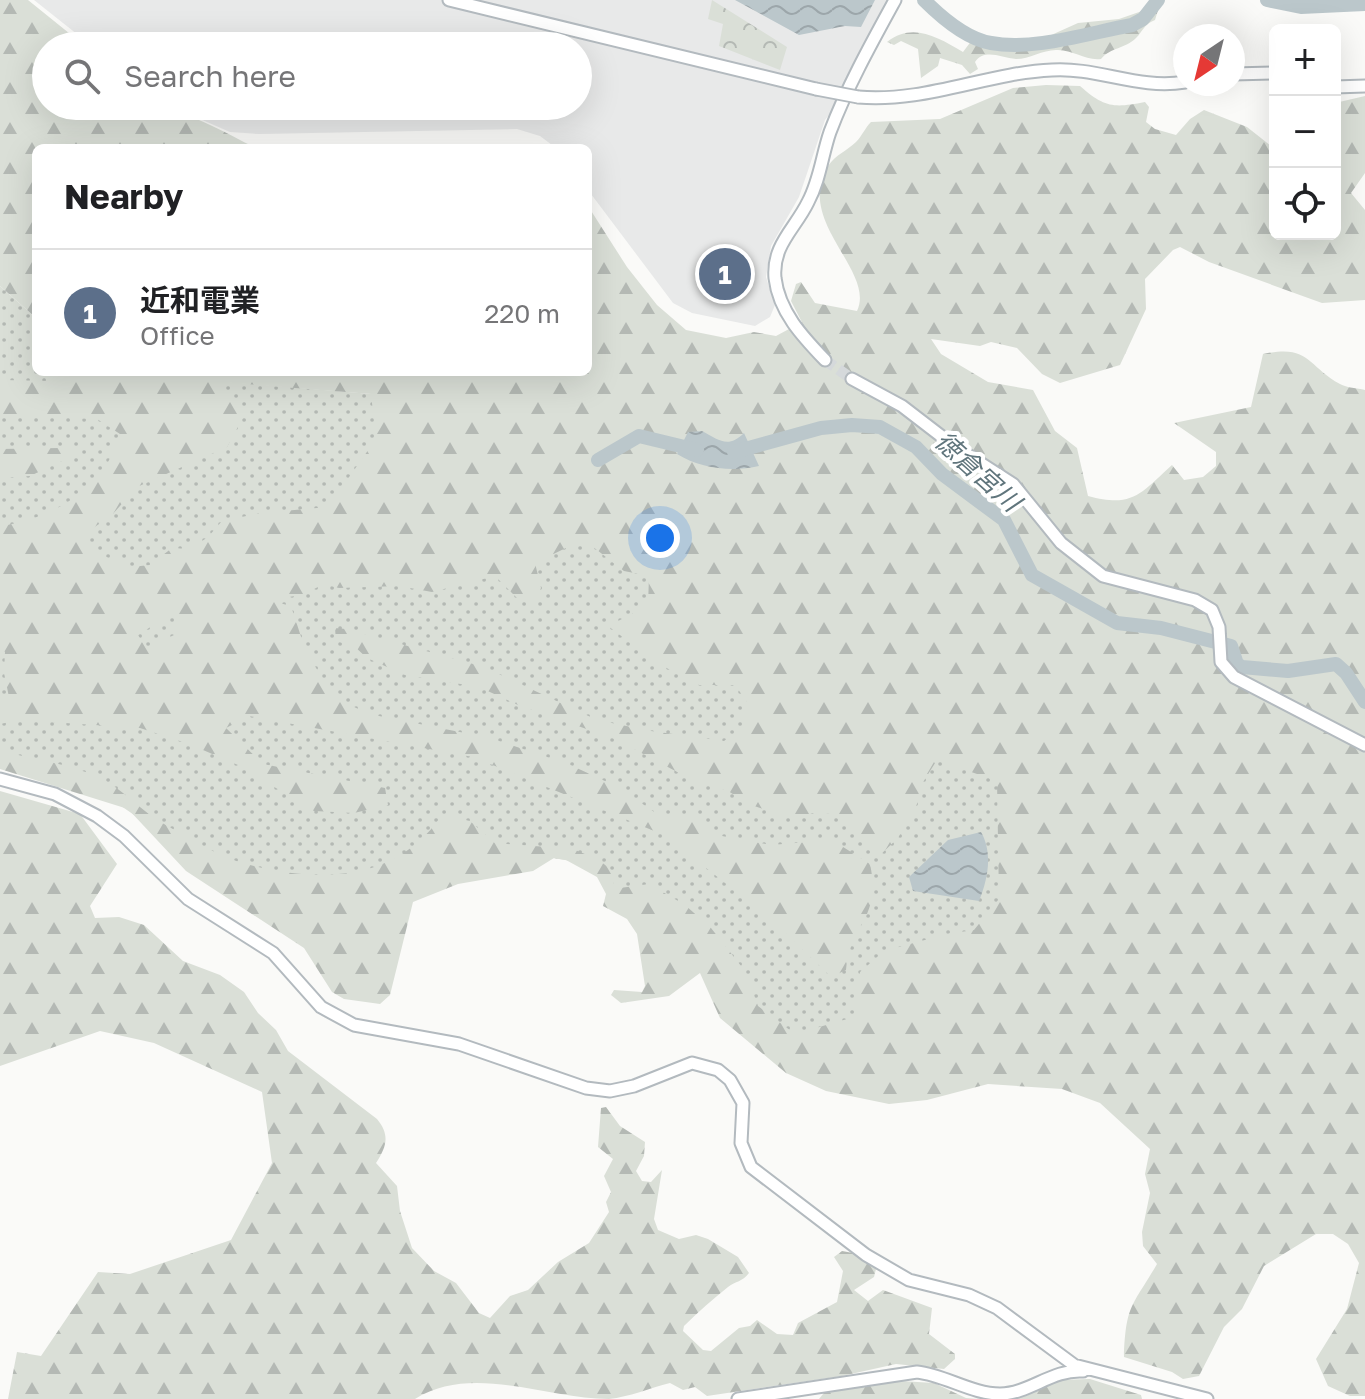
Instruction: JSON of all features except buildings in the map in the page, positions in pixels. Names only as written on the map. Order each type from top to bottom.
[{"type":"street","points":[[449,0],[581,32]]},
{"type":"street","points":[[825,360],[799,332],[785,310],[775,279],[775,261],[780,243],[807,204],[831,129],[892,4]]},
{"type":"street","points":[[592,35],[858,97],[914,96],[1055,69],[1156,85],[1173,83]]},
{"type":"street","points":[[1245,74],[1269,73]]},
{"type":"street","points":[[1341,87],[1365,86]]},
{"type":"street","points":[[852,379],[902,406],[954,446],[1013,484],[1061,543],[1095,571],[1113,581],[1181,596],[1212,610],[1219,627],[1221,662],[1234,677],[1365,745]]},
{"type":"street","points":[[0,779],[55,794],[97,816],[124,836],[188,899],[273,953],[321,1007],[354,1025],[459,1044],[586,1088],[610,1091],[634,1086],[692,1063],[718,1070],[730,1080],[743,1103],[743,1154],[763,1177],[893,1272],[983,1301],[1074,1365],[1207,1399]]},
{"type":"street","points":[[738,1399],[889,1373],[917,1372],[938,1374],[975,1388],[1004,1394],[1067,1370],[1099,1372]]},
{"type":"shaded area","points":[[34,0],[888,0],[835,108],[825,120],[799,197],[771,246],[766,277],[775,305],[770,317],[755,326],[692,313],[673,303],[592,195],[592,144],[551,144],[540,136],[517,129],[259,134],[230,132],[202,120],[592,120],[592,32],[74,32]]},
{"type":"green space","points":[[0,0],[28,0],[68,32],[32,32],[32,120],[199,120],[248,144],[32,144],[32,314],[0,286]]},
{"type":"green space","points":[[712,0],[787,47],[780,70],[719,46],[723,24],[708,19]]},
{"type":"green space","points":[[1151,4],[1159,7],[1155,20],[1132,42],[1101,59],[1058,50],[1016,59],[984,55],[975,62],[978,69],[970,74],[962,65],[940,58],[938,66],[921,78],[918,49],[901,41],[894,45],[887,42],[897,36],[916,32],[934,37],[963,52],[972,40],[1006,49],[1029,45],[1078,23],[1119,19],[1142,11]]},
{"type":"green space","points":[[1046,85],[1080,86],[1096,99],[1110,104],[1145,102],[1149,107],[1146,122],[1155,129],[1176,135],[1190,119],[1204,110],[1247,127],[1269,144],[1269,240],[1341,240],[1341,102],[1365,96],[1365,173],[1351,193],[1365,210],[1365,300],[1322,303],[1209,262],[1180,247],[1173,250],[1145,279],[1146,309],[1120,365],[1060,383],[1042,374],[1017,348],[991,342],[980,346],[931,339],[941,354],[988,382],[1033,390],[1055,431],[1077,448],[1088,496],[1103,499],[1135,496],[1172,465],[1184,480],[1203,477],[1216,466],[1216,452],[1174,423],[1251,407],[1263,354],[1299,354],[1340,384],[1365,390],[1365,1396],[1350,1396],[1328,1386],[1316,1359],[1347,1309],[1359,1263],[1348,1244],[1333,1234],[1316,1234],[1264,1266],[1242,1309],[1224,1327],[1199,1376],[1183,1379],[1172,1372],[1124,1357],[1126,1326],[1132,1307],[1157,1264],[1143,1246],[1142,1232],[1150,1193],[1145,1174],[1150,1149],[1100,1103],[1062,1089],[988,1084],[927,1100],[889,1104],[826,1091],[786,1073],[720,1018],[700,973],[669,996],[621,1003],[611,995],[614,990],[642,992],[645,986],[637,934],[627,919],[603,906],[606,894],[597,877],[566,860],[554,858],[533,871],[458,884],[413,902],[390,995],[380,1004],[344,999],[332,992],[304,948],[186,871],[128,809],[0,769],[0,750],[88,773],[108,783],[156,819],[204,846],[246,864],[301,874],[354,872],[379,865],[402,854],[423,837],[442,815],[470,821],[495,843],[573,849],[599,860],[610,869],[614,884],[620,888],[649,884],[685,905],[711,928],[745,971],[758,1006],[795,1034],[854,1017],[860,972],[884,951],[974,930],[999,899],[997,781],[937,760],[920,787],[917,804],[898,838],[879,856],[833,814],[813,813],[790,818],[751,805],[728,791],[698,783],[615,739],[518,705],[479,687],[405,675],[367,658],[354,646],[336,641],[335,628],[346,629],[484,667],[597,720],[724,741],[744,726],[747,702],[735,685],[699,685],[657,663],[608,626],[648,606],[649,576],[624,571],[588,543],[572,545],[535,563],[541,588],[536,599],[521,602],[495,576],[432,592],[399,586],[339,588],[324,584],[302,595],[268,600],[291,606],[306,652],[335,698],[369,714],[490,738],[568,764],[618,787],[663,818],[691,815],[722,836],[771,845],[832,840],[870,864],[872,897],[853,941],[846,970],[831,977],[771,919],[664,835],[473,757],[249,716],[226,728],[263,764],[385,788],[388,805],[354,813],[314,811],[238,765],[140,728],[20,720],[0,724],[0,700],[9,697],[4,673],[5,652],[0,647],[0,526],[29,520],[57,508],[83,491],[104,469],[120,434],[97,419],[0,415],[0,380],[53,381],[59,376],[592,376],[592,212],[627,267],[657,305],[686,330],[726,338],[754,332],[776,336],[789,329],[797,339],[807,332],[791,301],[796,284],[801,282],[815,303],[857,311],[860,296],[856,279],[827,226],[821,206],[820,186],[831,162],[856,142],[871,122],[940,119],[1013,88]],"holes":[[[220,382],[371,394],[376,439],[328,507],[261,513],[222,521],[208,537],[190,549],[172,548],[150,565],[131,567],[89,550],[87,532],[111,516],[137,487],[227,447],[245,414]],[[174,612],[177,631],[187,629],[146,648],[138,635]]]},
{"type":"green space","points":[[0,286],[32,314],[32,376],[158,376],[371,394],[422,376],[508,376],[944,752],[1000,775],[1001,919],[861,1014],[836,1042],[777,1032],[609,886],[595,865],[547,857],[277,883],[178,845],[105,795],[0,754]]},
{"type":"green space","points":[[0,449],[72,450],[73,456],[30,476],[0,478]]},
{"type":"green space","points":[[0,791],[80,814],[117,864],[90,906],[95,918],[119,917],[144,925],[183,961],[220,975],[244,992],[258,1013],[276,1030],[288,1051],[377,1119],[386,1141],[376,1163],[397,1186],[400,1211],[412,1248],[434,1271],[456,1283],[479,1313],[490,1318],[510,1296],[528,1290],[558,1262],[589,1243],[609,1212],[606,1202],[611,1192],[604,1176],[613,1159],[598,1147],[601,1108],[606,1107],[620,1126],[645,1142],[644,1156],[636,1171],[642,1181],[651,1182],[662,1170],[654,1219],[658,1230],[679,1239],[696,1235],[708,1239],[738,1257],[749,1273],[684,1326],[683,1331],[703,1350],[711,1351],[739,1328],[750,1326],[757,1320],[777,1334],[793,1335],[798,1323],[837,1302],[843,1271],[834,1257],[842,1251],[853,1253],[876,1269],[874,1277],[854,1290],[868,1301],[883,1290],[932,1308],[929,1334],[955,1354],[955,1359],[944,1369],[896,1364],[842,1376],[707,1396],[695,1387],[683,1390],[670,1383],[609,1399],[485,1383],[437,1389],[415,1399],[8,1399],[17,1352],[41,1356],[98,1272],[130,1274],[231,1240],[272,1163],[262,1092],[154,1043],[100,1031],[0,1066]]},
{"type":"green space","points":[[1090,1379],[1141,1395],[1142,1399],[1013,1399],[1057,1380]]},
{"type":"green space","points":[[901,1381],[934,1383],[966,1398],[979,1399],[819,1399],[827,1389]]},
{"type":"water","points":[[735,0],[875,0],[861,27],[845,26],[799,35]]},
{"type":"water","points":[[702,431],[728,442],[744,433],[759,466],[717,468],[677,454],[688,432]]},
{"type":"water","points":[[981,832],[987,849],[988,866],[979,901],[913,891],[909,877],[948,840]]},
{"type":"waterway","points":[[924,0],[963,32],[982,41],[1008,45],[1043,43],[1132,25],[1143,19],[1158,0]]},
{"type":"waterway","points":[[1267,0],[1301,7],[1365,4]]},
{"type":"waterway","name":"徳倉宮川","points":[[734,452],[821,428],[852,425],[880,427],[916,447],[942,474],[1004,520],[1032,575],[1117,623],[1161,628],[1231,646],[1237,664],[1242,667],[1288,671],[1336,664],[1346,673],[1365,702]]},
{"type":"waterway","name":"徳倉宮川","points":[[598,460],[639,436],[697,450]]},
{"type":"tunnel","points":[[825,360],[852,379]]},
{"type":"place","name":"近和電業","points":[[725,274]]}]
